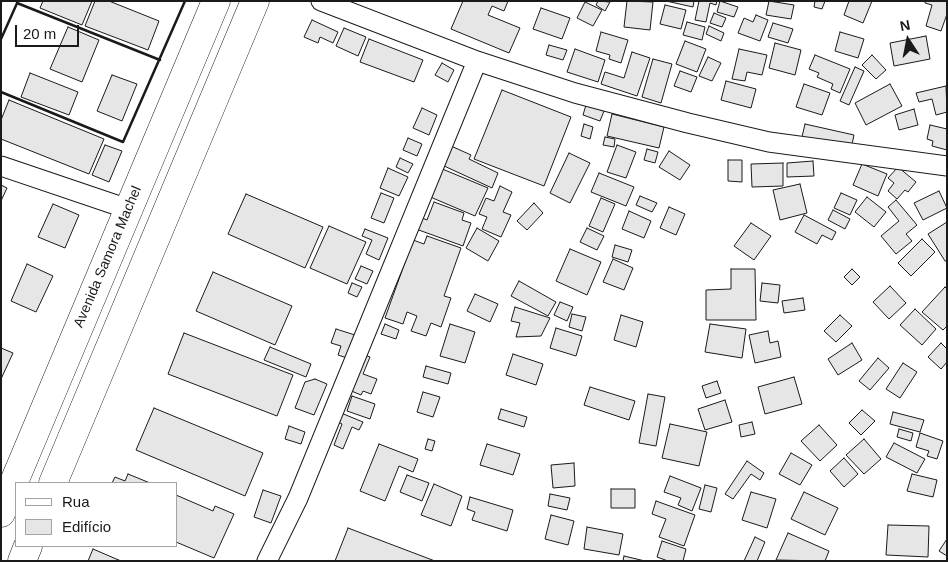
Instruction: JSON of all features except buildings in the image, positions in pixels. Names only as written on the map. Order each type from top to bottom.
[{"type":"highway","name":"Avenida Samora Machel","points":[[1,514],[7,486],[216,1]]},
{"type":"highway","points":[[53,482],[255,1]]},
{"type":"highway","points":[[22,561],[28,547]]},
{"type":"street","points":[[322,1],[476,61],[584,95],[698,126],[769,142],[947,166]]},
{"type":"street","points":[[267,561],[298,498],[476,61]]},
{"type":"street","points":[[1,166],[128,209]]},
{"type":"wall","points":[[1,39],[18,1]]},
{"type":"wall","points":[[1,92],[123,142],[185,1]]},
{"type":"wall","points":[[17,3],[160,60]]}]
